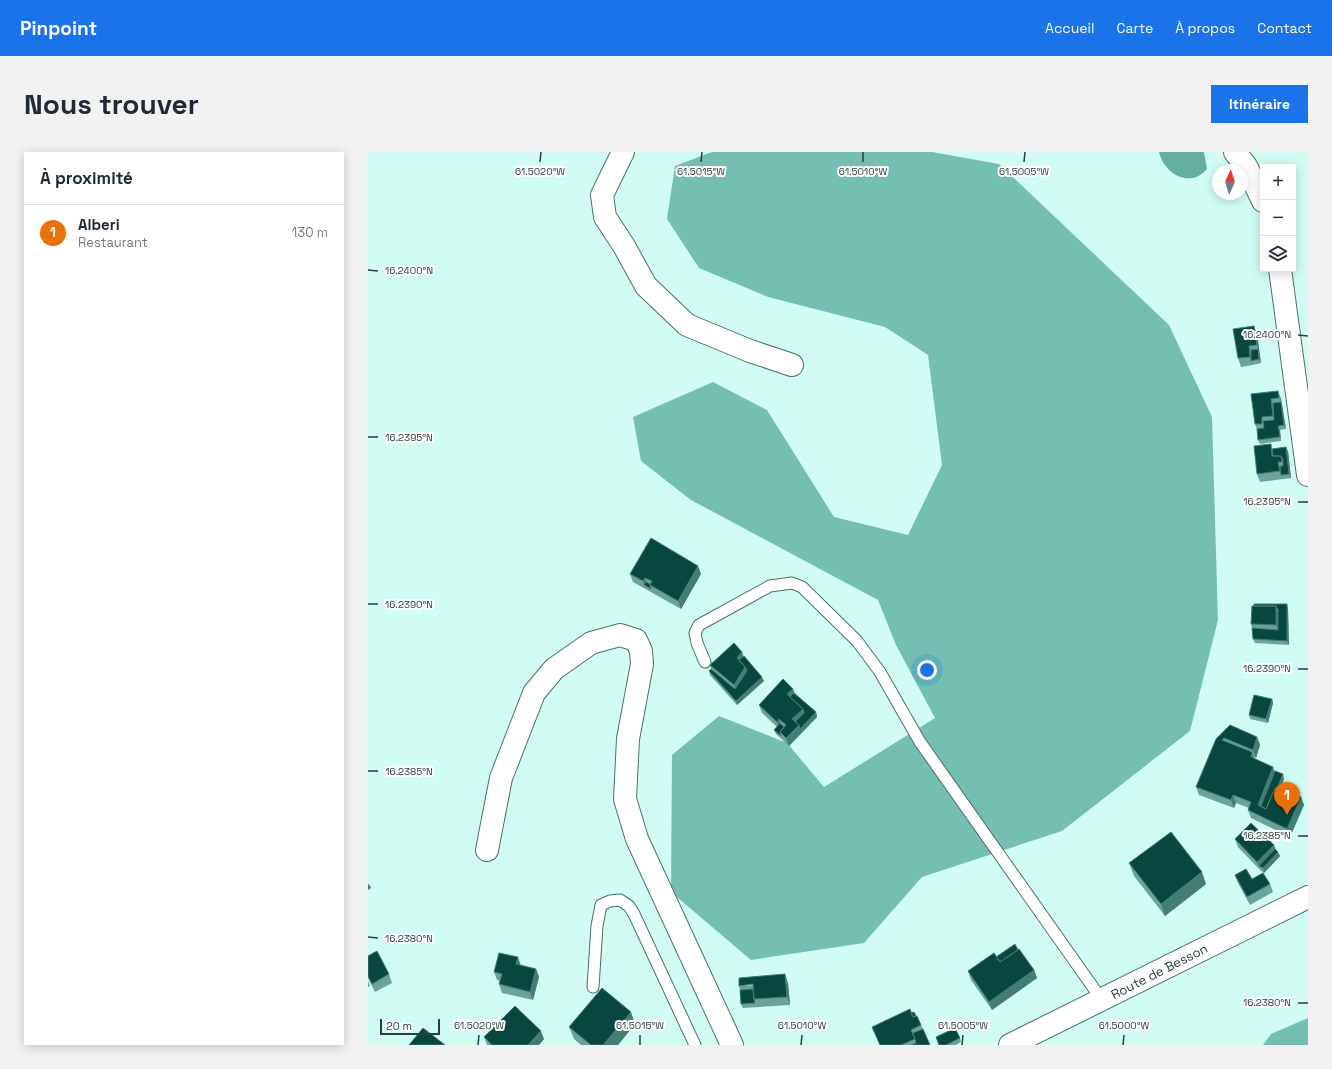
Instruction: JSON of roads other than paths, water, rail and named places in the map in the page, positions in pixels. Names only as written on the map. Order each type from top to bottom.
[{"type":"street","points":[[623,152],[602,195],[605,217],[624,246],[646,286],[687,325],[750,351],[792,365]]},
{"type":"street","points":[[1235,152],[1246,166],[1260,194]]},
{"type":"street","points":[[1280,272],[1308,474]]},
{"type":"street","points":[[487,850],[501,778],[534,693],[554,669],[591,643],[620,635],[636,640],[641,651],[642,664],[628,739],[625,799],[637,840],[732,1045]]},
{"type":"street","name":"Route de Besson","points":[[1010,1045],[1308,897]]},
{"type":"lane","points":[[705,662],[697,643],[695,633],[699,626],[770,586],[792,583],[802,587],[857,641],[880,672],[920,742],[1102,1000]]},
{"type":"lane","points":[[593,987],[597,926],[601,905],[610,901],[620,900],[629,906],[646,936],[695,1045]]},
{"type":"place","name":"Alberi","points":[[1287,815]]}]
